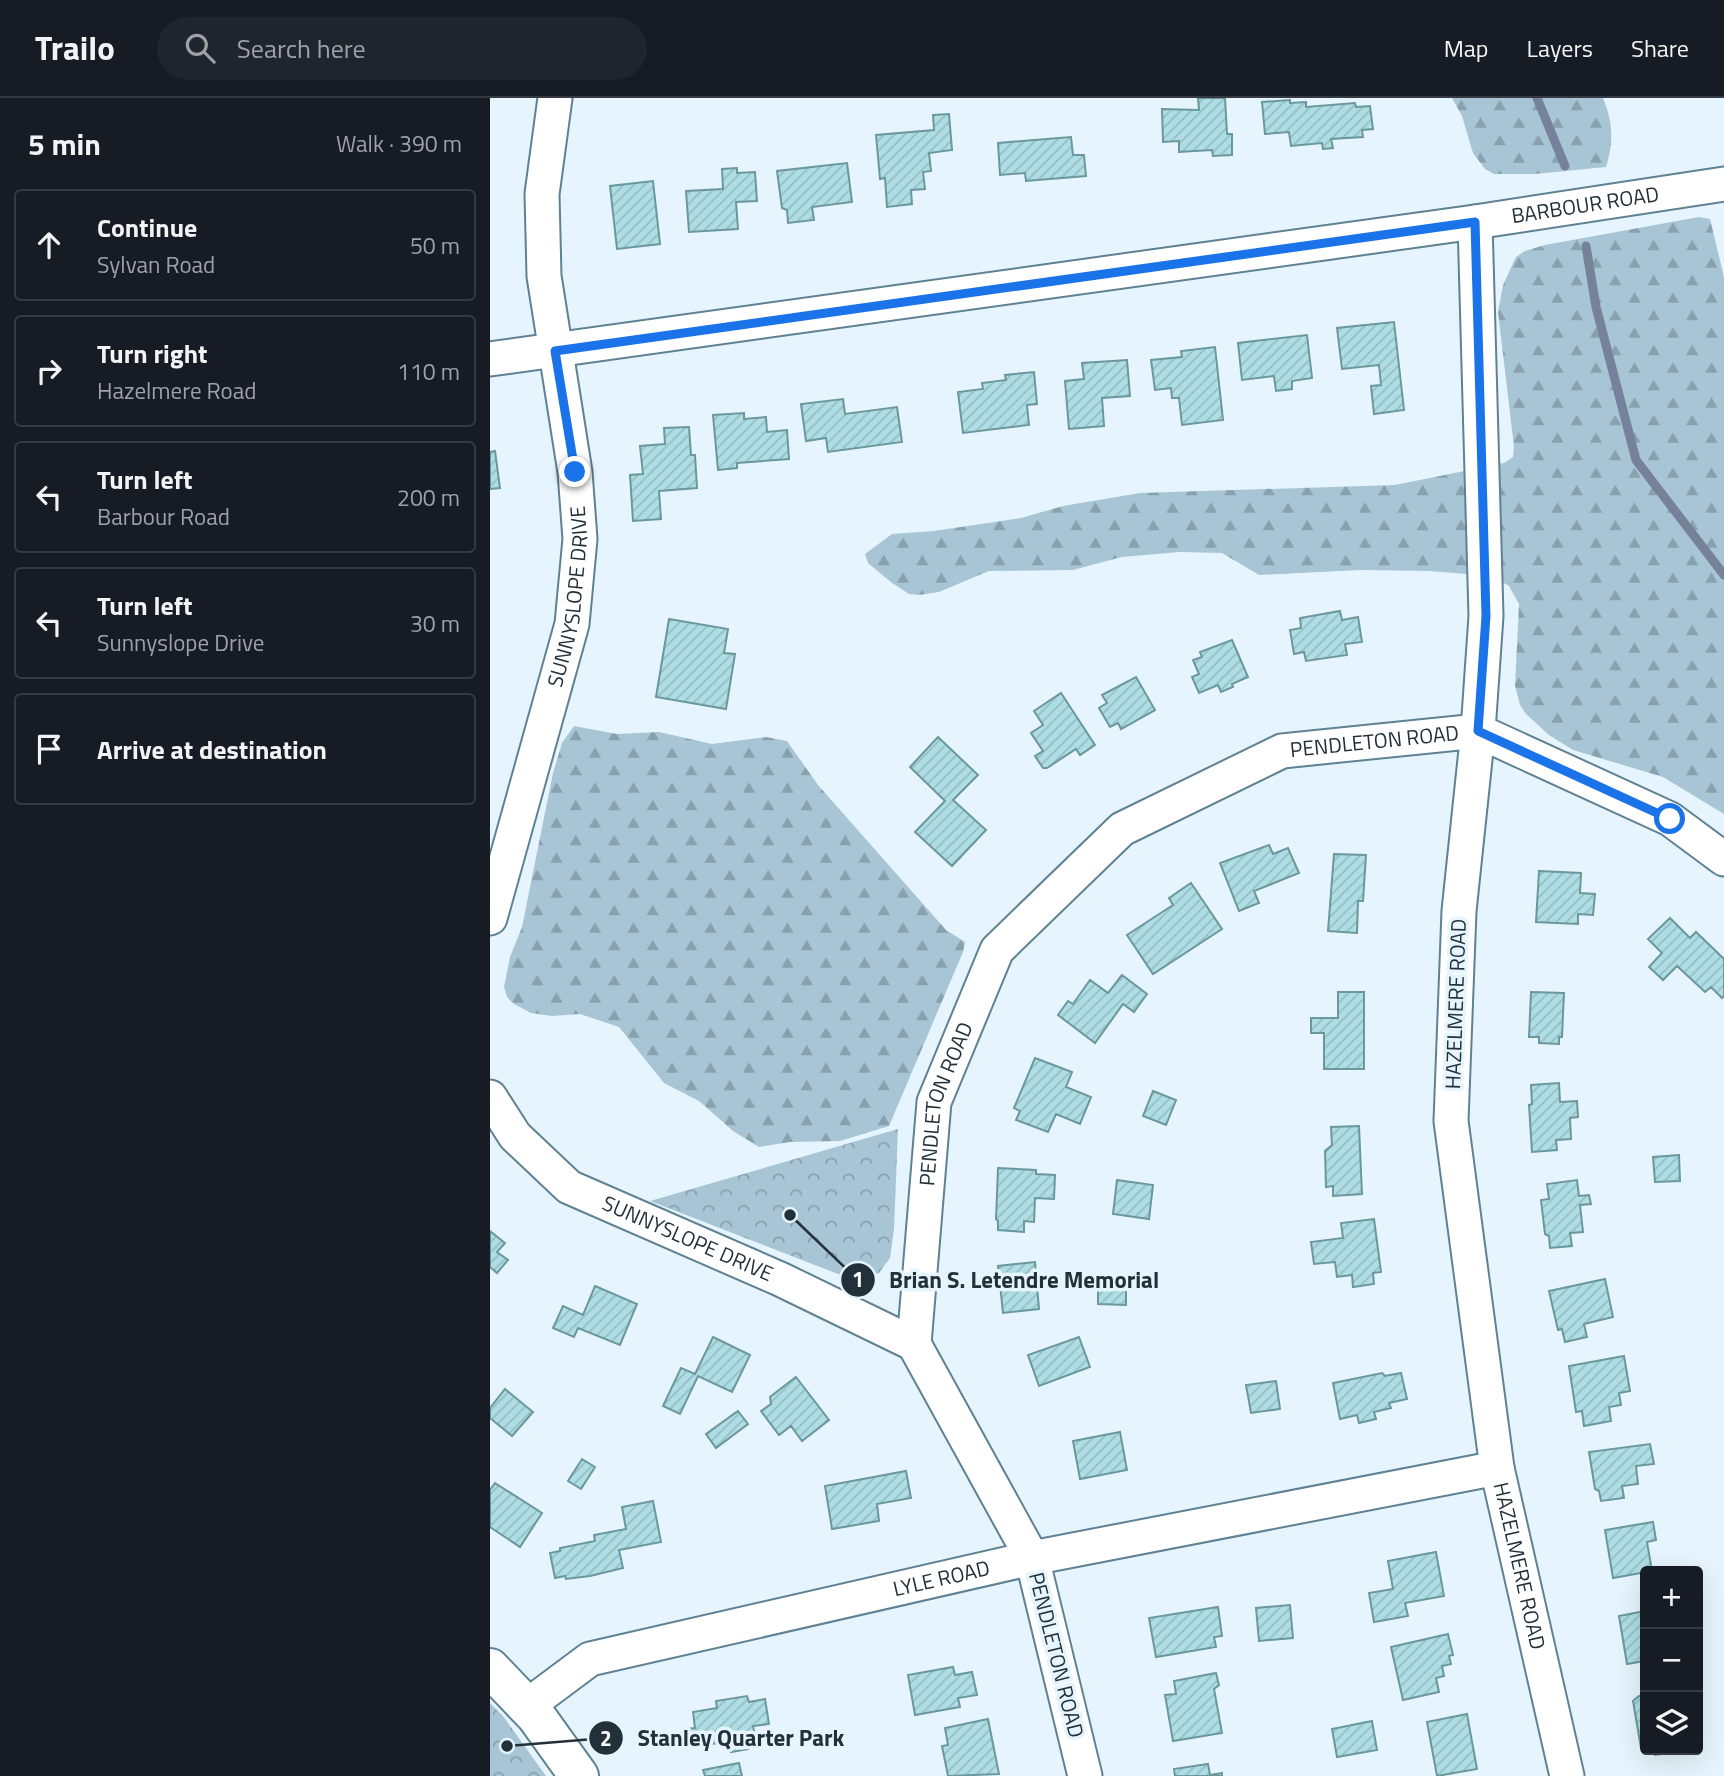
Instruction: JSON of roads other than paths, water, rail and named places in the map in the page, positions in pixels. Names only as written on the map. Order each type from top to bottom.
[{"type":"main road","points":[[490,1668],[527,1706],[561,1748],[579,1776]]},
{"type":"street","name":"SUNNYSLOPE DRIVE","points":[[490,918],[572,624],[580,539],[575,472],[544,276],[542,194],[555,98]]},
{"type":"street","name":"BARBOUR ROAD","points":[[490,359],[1475,222],[1724,184]]},
{"type":"street","name":"HAZELMERE ROAD","points":[[1475,222],[1486,616],[1478,731],[1459,911],[1451,1121],[1497,1468],[1567,1776]]},
{"type":"street","points":[[1478,731],[1670,819],[1724,859]]},
{"type":"street","name":"PENDLETON ROAD","points":[[1085,1776],[1032,1558],[914,1344],[934,1102],[997,950],[1122,829],[1282,751],[1478,731]]},
{"type":"street","name":"SUNNYSLOPE DRIVE","points":[[490,1097],[515,1136],[569,1187],[780,1279],[914,1344]]},
{"type":"street","name":"LYLE ROAD","points":[[527,1706],[590,1659],[1032,1558],[1497,1468]]},
{"type":"waterway","points":[[1537,98],[1565,166]]},
{"type":"waterway","points":[[1586,246],[1596,307],[1636,460],[1724,575]]},
{"type":"place","name":"Brian S. Letendre Memorial","points":[[790,1215]]},
{"type":"place","name":"Stanley Quarter Park","points":[[507,1746]]}]
